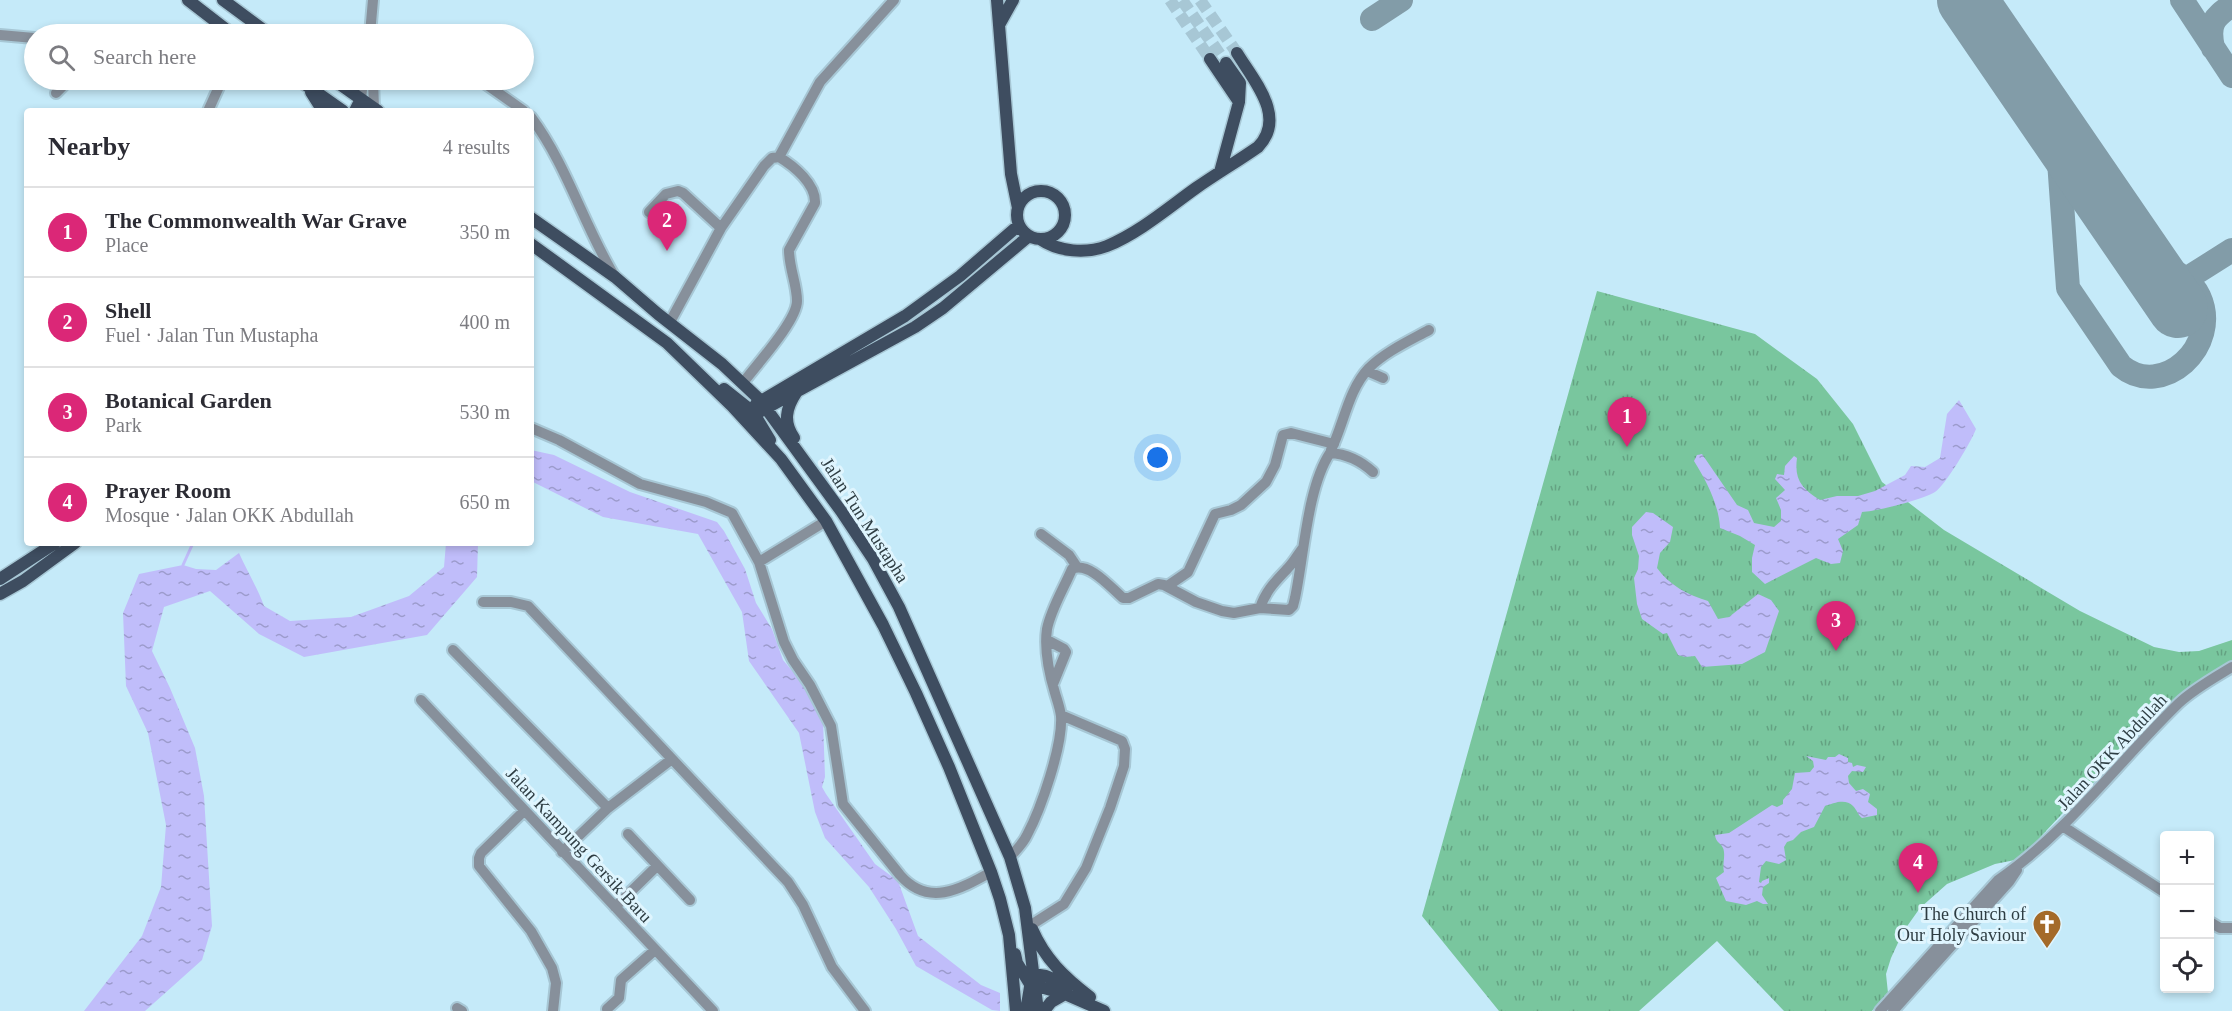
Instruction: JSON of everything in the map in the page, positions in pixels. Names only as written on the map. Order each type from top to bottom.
[{"type":"main road","points":[[188,0],[219,24]]},
{"type":"main road","points":[[223,0],[255,24]]},
{"type":"main road","points":[[997,0],[1012,185],[1018,208],[1019,225],[1047,244],[1070,250],[1090,250],[1106,246],[1130,234],[1266,139],[1269,130],[1269,109],[1237,53]]},
{"type":"main road","points":[[999,25],[1013,0]]},
{"type":"main road","points":[[1210,59],[1239,102]]},
{"type":"main road","points":[[1220,172],[1239,102],[1239,83],[1226,63]]},
{"type":"main road","points":[[308,90],[321,108]]},
{"type":"main road","points":[[313,90],[339,108]]},
{"type":"main road","points":[[348,90],[372,108]]},
{"type":"main road","points":[[356,108],[361,99]]},
{"type":"main road","points":[[753,412],[756,403],[763,404],[915,327],[1035,237],[1056,233],[1061,227],[1065,212],[1058,197],[1051,193],[1035,192],[1027,195],[1018,208]]},
{"type":"main road","name":"Jalan Tun Mustapha","points":[[534,220],[615,277],[722,364],[763,404],[873,559],[899,606],[1010,857],[1026,908],[1032,981],[1038,1011]]},
{"type":"main road","points":[[722,364],[764,388],[796,386],[905,316],[960,276],[1019,225]]},
{"type":"main road","points":[[534,246],[667,343],[753,412],[781,459],[826,521],[862,584],[911,684],[949,767],[991,872],[1017,963],[1032,981],[1104,1011]]},
{"type":"main road","points":[[667,343],[732,406],[781,459]]},
{"type":"main road","points":[[796,386],[788,406],[787,422],[792,436],[814,467],[821,484]]},
{"type":"main road","points":[[0,579],[50,546]]},
{"type":"main road","points":[[0,594],[71,546]]},
{"type":"main road","points":[[1026,908],[1039,945],[1055,967],[1090,997]]},
{"type":"main road","points":[[1009,935],[1016,1011]]},
{"type":"main road","points":[[1032,981],[1046,976],[1090,997],[1112,1011]]},
{"type":"main road","points":[[1026,1011],[1032,981]]},
{"type":"main road","points":[[1044,1011],[1051,1002],[1065,994]]},
{"type":"street","points":[[371,24],[373,0]]},
{"type":"street","points":[[670,322],[721,228],[764,166],[772,158],[779,156],[820,82],[894,0]]},
{"type":"street","points":[[0,35],[24,37]]},
{"type":"street","points":[[56,93],[59,90]]},
{"type":"street","points":[[209,108],[217,90]]},
{"type":"street","points":[[361,99],[362,90]]},
{"type":"street","points":[[374,90],[375,108]]},
{"type":"street","points":[[494,90],[520,108]]},
{"type":"street","points":[[534,121],[615,277]]},
{"type":"street","points":[[746,379],[796,312],[797,291],[789,250],[815,203],[816,195],[813,188],[779,156]]},
{"type":"street","points":[[649,212],[666,194],[678,191],[721,228]]},
{"type":"street","points":[[1010,857],[1027,837],[1036,815],[1059,737],[1060,715],[1048,663],[1048,627],[1072,569],[1077,567],[1088,569],[1123,598],[1129,598],[1158,584],[1169,585],[1196,602],[1222,611],[1234,613],[1260,608],[1286,610],[1292,608],[1317,481],[1353,394],[1367,371],[1392,351],[1429,330]]},
{"type":"street","points":[[1367,371],[1383,378]]},
{"type":"street","points":[[534,429],[559,440],[640,484],[698,499],[732,513],[759,562],[784,642],[831,726],[843,804],[900,875],[916,890],[931,894],[945,892],[960,888],[991,872]]},
{"type":"street","points":[[1169,585],[1188,572],[1215,514],[1231,510],[1241,504],[1266,482],[1275,465],[1283,435],[1290,433],[1332,449],[1365,465],[1372,472]]},
{"type":"street","points":[[759,562],[826,521]]},
{"type":"street","points":[[1041,534],[1070,555],[1077,567]]},
{"type":"street","points":[[1260,608],[1274,580],[1289,567],[1305,544]]},
{"type":"street","points":[[483,602],[511,602],[528,606],[788,882],[803,905],[832,967],[865,1011]]},
{"type":"street","points":[[1047,640],[1066,652],[1052,684]]},
{"type":"street","points":[[453,650],[608,808]]},
{"type":"street","name":"Jalan OKK Abdullah","points":[[1880,1011],[1998,880],[2020,865],[2064,827],[2180,702],[2232,667]]},
{"type":"street","name":"Jalan Kampung Gersik Baru","points":[[421,700],[713,1011]]},
{"type":"street","points":[[1031,925],[1064,904],[1074,891],[1098,838],[1124,766],[1125,749],[1122,741],[1060,715]]},
{"type":"street","points":[[562,852],[608,808],[672,759]]},
{"type":"street","points":[[524,811],[481,853],[479,866],[531,931],[552,968],[556,983],[553,1011]]},
{"type":"street","points":[[2064,827],[2160,889]]},
{"type":"street","points":[[628,834],[690,900]]},
{"type":"street","name":"Jalan OKK Abdullah","points":[[1893,1011],[2008,882],[2020,865]]},
{"type":"street","points":[[615,907],[657,866]]},
{"type":"street","points":[[2214,924],[2220,928],[2232,928]]},
{"type":"street","points":[[607,1009],[619,998],[621,980],[655,950]]},
{"type":"green space","points":[[1597,291],[1755,334],[1817,379],[1853,424],[1882,482],[1944,530],[2080,611],[2154,647],[2179,652],[2199,651],[2232,640],[2232,664],[2198,684],[2074,801],[2020,859],[1995,864],[1947,884],[1920,908],[1903,932],[1891,958],[1886,974],[1888,993],[1872,1011],[1784,1011],[1717,941],[1639,1011],[1499,1011],[1422,916]]},
{"type":"water","points":[[1959,400],[1976,429],[1957,463],[1935,492],[1910,502],[1862,512],[1858,525],[1838,539],[1843,551],[1840,563],[1831,564],[1816,558],[1765,584],[1752,572],[1755,545],[1720,528],[1711,493],[1694,461],[1697,455],[1702,454],[1737,505],[1748,510],[1754,523],[1774,527],[1781,521],[1781,510],[1776,498],[1785,490],[1775,479],[1777,474],[1784,475],[1785,466],[1794,456],[1797,458],[1798,478],[1808,492],[1820,500],[1837,496],[1858,496],[1875,491],[1905,475],[1911,466],[1925,467],[1940,458],[1947,414]]},
{"type":"water","points":[[534,451],[554,455],[630,492],[717,522],[745,569],[756,603],[772,629],[783,660],[811,693],[823,720],[825,777],[822,787],[826,794],[875,864],[898,881],[918,936],[981,985],[1000,993],[1000,1011],[992,1010],[916,966],[869,887],[825,838],[815,812],[799,733],[749,661],[742,612],[698,534],[603,517],[534,482]]},
{"type":"water","points":[[1646,512],[1653,513],[1673,527],[1670,542],[1660,553],[1657,568],[1680,589],[1708,601],[1718,619],[1729,617],[1758,594],[1771,600],[1779,611],[1765,652],[1742,664],[1702,667],[1695,656],[1678,655],[1667,633],[1663,634],[1642,619],[1637,604],[1634,578],[1638,569],[1639,556],[1632,535],[1632,527]]},
{"type":"water","points":[[446,546],[478,546],[477,577],[427,635],[304,657],[259,634],[210,591],[164,607],[152,651],[195,748],[204,796],[212,926],[202,960],[145,1011],[84,1011],[142,936],[161,887],[166,825],[148,733],[126,686],[123,613],[139,574],[183,565],[196,569],[216,570],[239,553],[264,606],[290,621],[351,617],[409,596],[444,567]]},
{"type":"water","points":[[1839,754],[1848,758],[1848,762],[1852,763],[1853,767],[1857,765],[1866,767],[1863,772],[1852,771],[1848,776],[1849,783],[1856,791],[1863,789],[1870,794],[1868,802],[1877,809],[1877,815],[1862,818],[1847,802],[1825,806],[1814,827],[1801,832],[1793,840],[1787,842],[1784,847],[1786,860],[1779,864],[1766,861],[1761,867],[1759,882],[1769,878],[1769,883],[1763,887],[1762,895],[1768,904],[1757,901],[1746,905],[1726,901],[1716,878],[1724,872],[1724,851],[1715,835],[1729,833],[1772,805],[1777,807],[1783,804],[1783,800],[1792,789],[1795,773],[1810,772],[1814,767],[1813,761],[1806,756],[1826,760],[1828,757],[1835,757]]},
{"type":"waterway","points":[[183,565],[192,546]]},
{"type":"taxiway","points":[[1372,19],[1401,0]]},
{"type":"taxiway","points":[[2182,0],[2232,76]]},
{"type":"taxiway","points":[[2213,48],[2211,33],[2214,22],[2232,5]]},
{"type":"taxiway","points":[[2047,117],[2057,137],[2068,288],[2121,366],[2137,375],[2154,376],[2170,372],[2184,362],[2195,349],[2202,333],[2204,315],[2199,296],[2190,284],[2173,271],[2152,263],[2136,246]]},
{"type":"taxiway","points":[[2167,291],[2232,250]]},
{"type":"runway","points":[[1967,0],[2178,308]]},
{"type":"tunnel","points":[[1170,0],[1210,59]]},
{"type":"tunnel","points":[[1182,0],[1226,63]]},
{"type":"tunnel","points":[[1200,0],[1237,53]]},
{"type":"place","name":"Shell","points":[[667,251]]},
{"type":"place","name":"The Commonwealth War Grave","points":[[1627,447]]},
{"type":"place","name":"Botanical Garden","points":[[1836,651]]},
{"type":"place","name":"Prayer Room","points":[[1918,893]]},
{"type":"place","name":"The Church of Our Holy Saviour","points":[[2047,950]]}]
